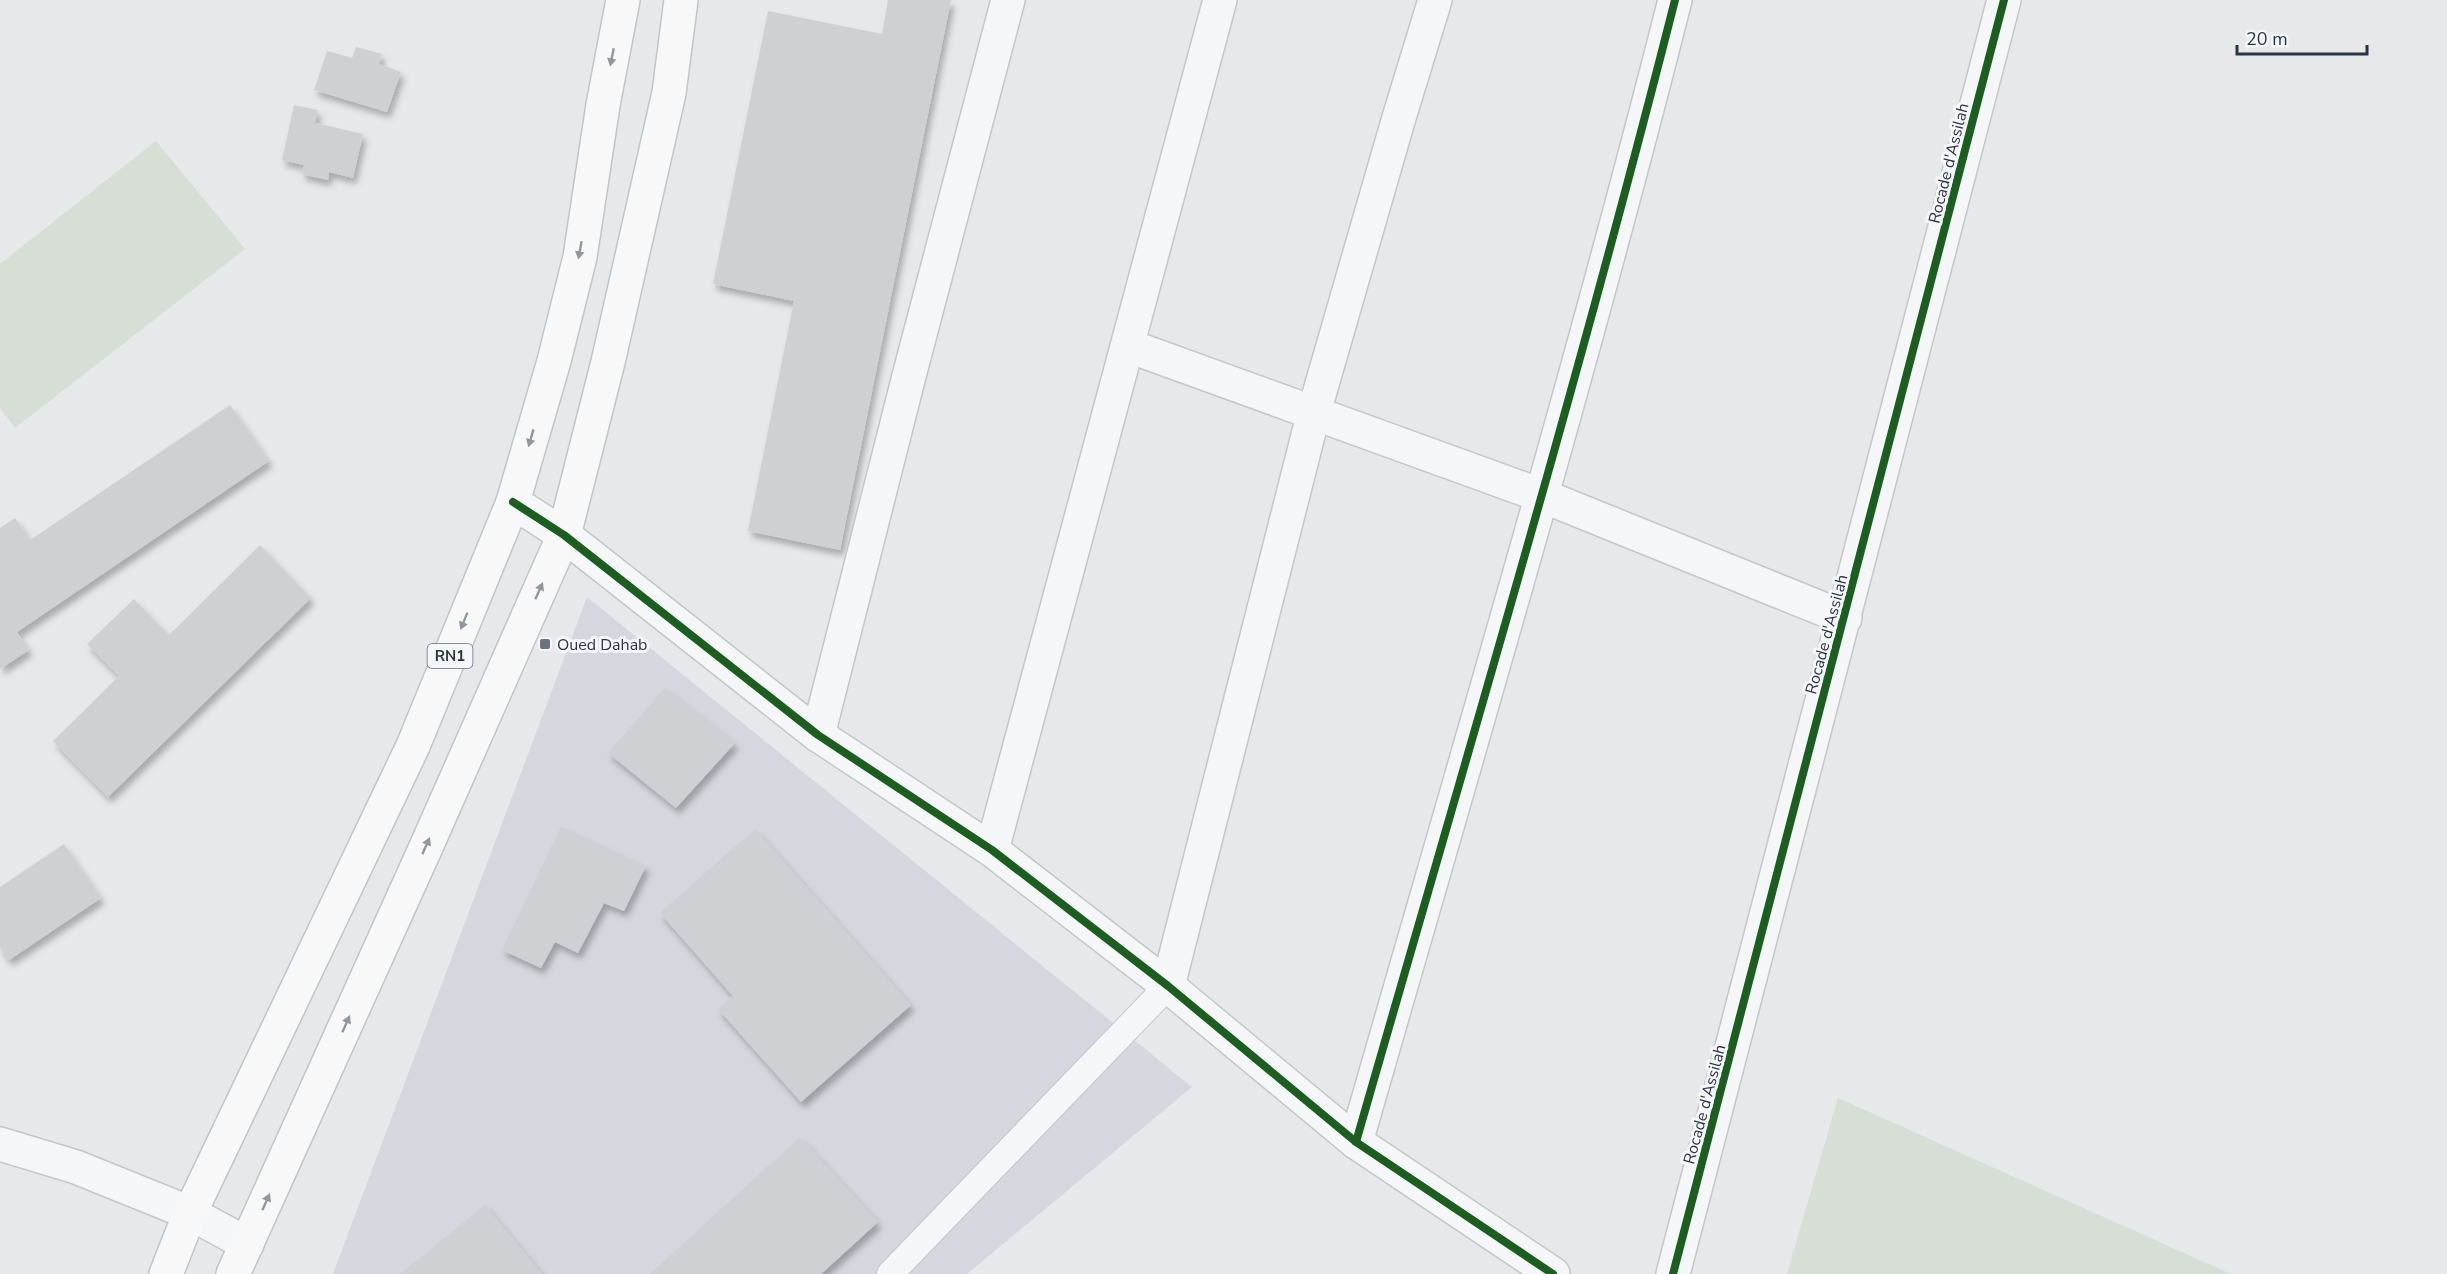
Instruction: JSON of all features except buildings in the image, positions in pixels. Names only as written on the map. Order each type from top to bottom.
[{"type":"main road","name":"RN1","points":[[166,1274],[190,1214],[413,746],[513,502],[554,361],[580,257],[603,105],[623,0]]},
{"type":"main road","points":[[233,1274],[564,535],[608,362],[666,104],[681,0]]},
{"type":"street","points":[[818,735],[1008,0]]},
{"type":"street","points":[[992,850],[1220,0]]},
{"type":"street","points":[[1168,986],[1314,412],[1435,0]]},
{"type":"street","points":[[1356,1142],[1543,496],[1626,193],[1675,0]]},
{"type":"street","name":"Rocade d'Assilah","points":[[1673,1274],[2004,0]]},
{"type":"street","points":[[1129,346],[1543,496],[1845,618]]},
{"type":"street","points":[[513,502],[564,535],[818,735],[992,850],[1168,986],[1356,1142],[1553,1274]]},
{"type":"street","points":[[0,1144],[76,1167],[190,1214],[247,1244]]},
{"type":"lane","points":[[890,1274],[1168,986]]},
{"type":"shaded area","points":[[156,141],[245,249],[15,428],[0,408],[0,264]]},
{"type":"shaded area","points":[[587,597],[1192,1087],[967,1274],[333,1274]]},
{"type":"shaded area","points":[[1838,1098],[2231,1274],[1787,1274]]},
{"type":"cycle path","points":[[1356,1142],[1600,287],[1675,0]]},
{"type":"cycle path","points":[[1673,1274],[2004,0]]},
{"type":"cycle path","points":[[513,502],[564,535],[818,735],[992,850],[1168,986],[1356,1142],[1553,1274]]},
{"type":"place","name":"Oued Dahab","points":[[545,644]]}]
